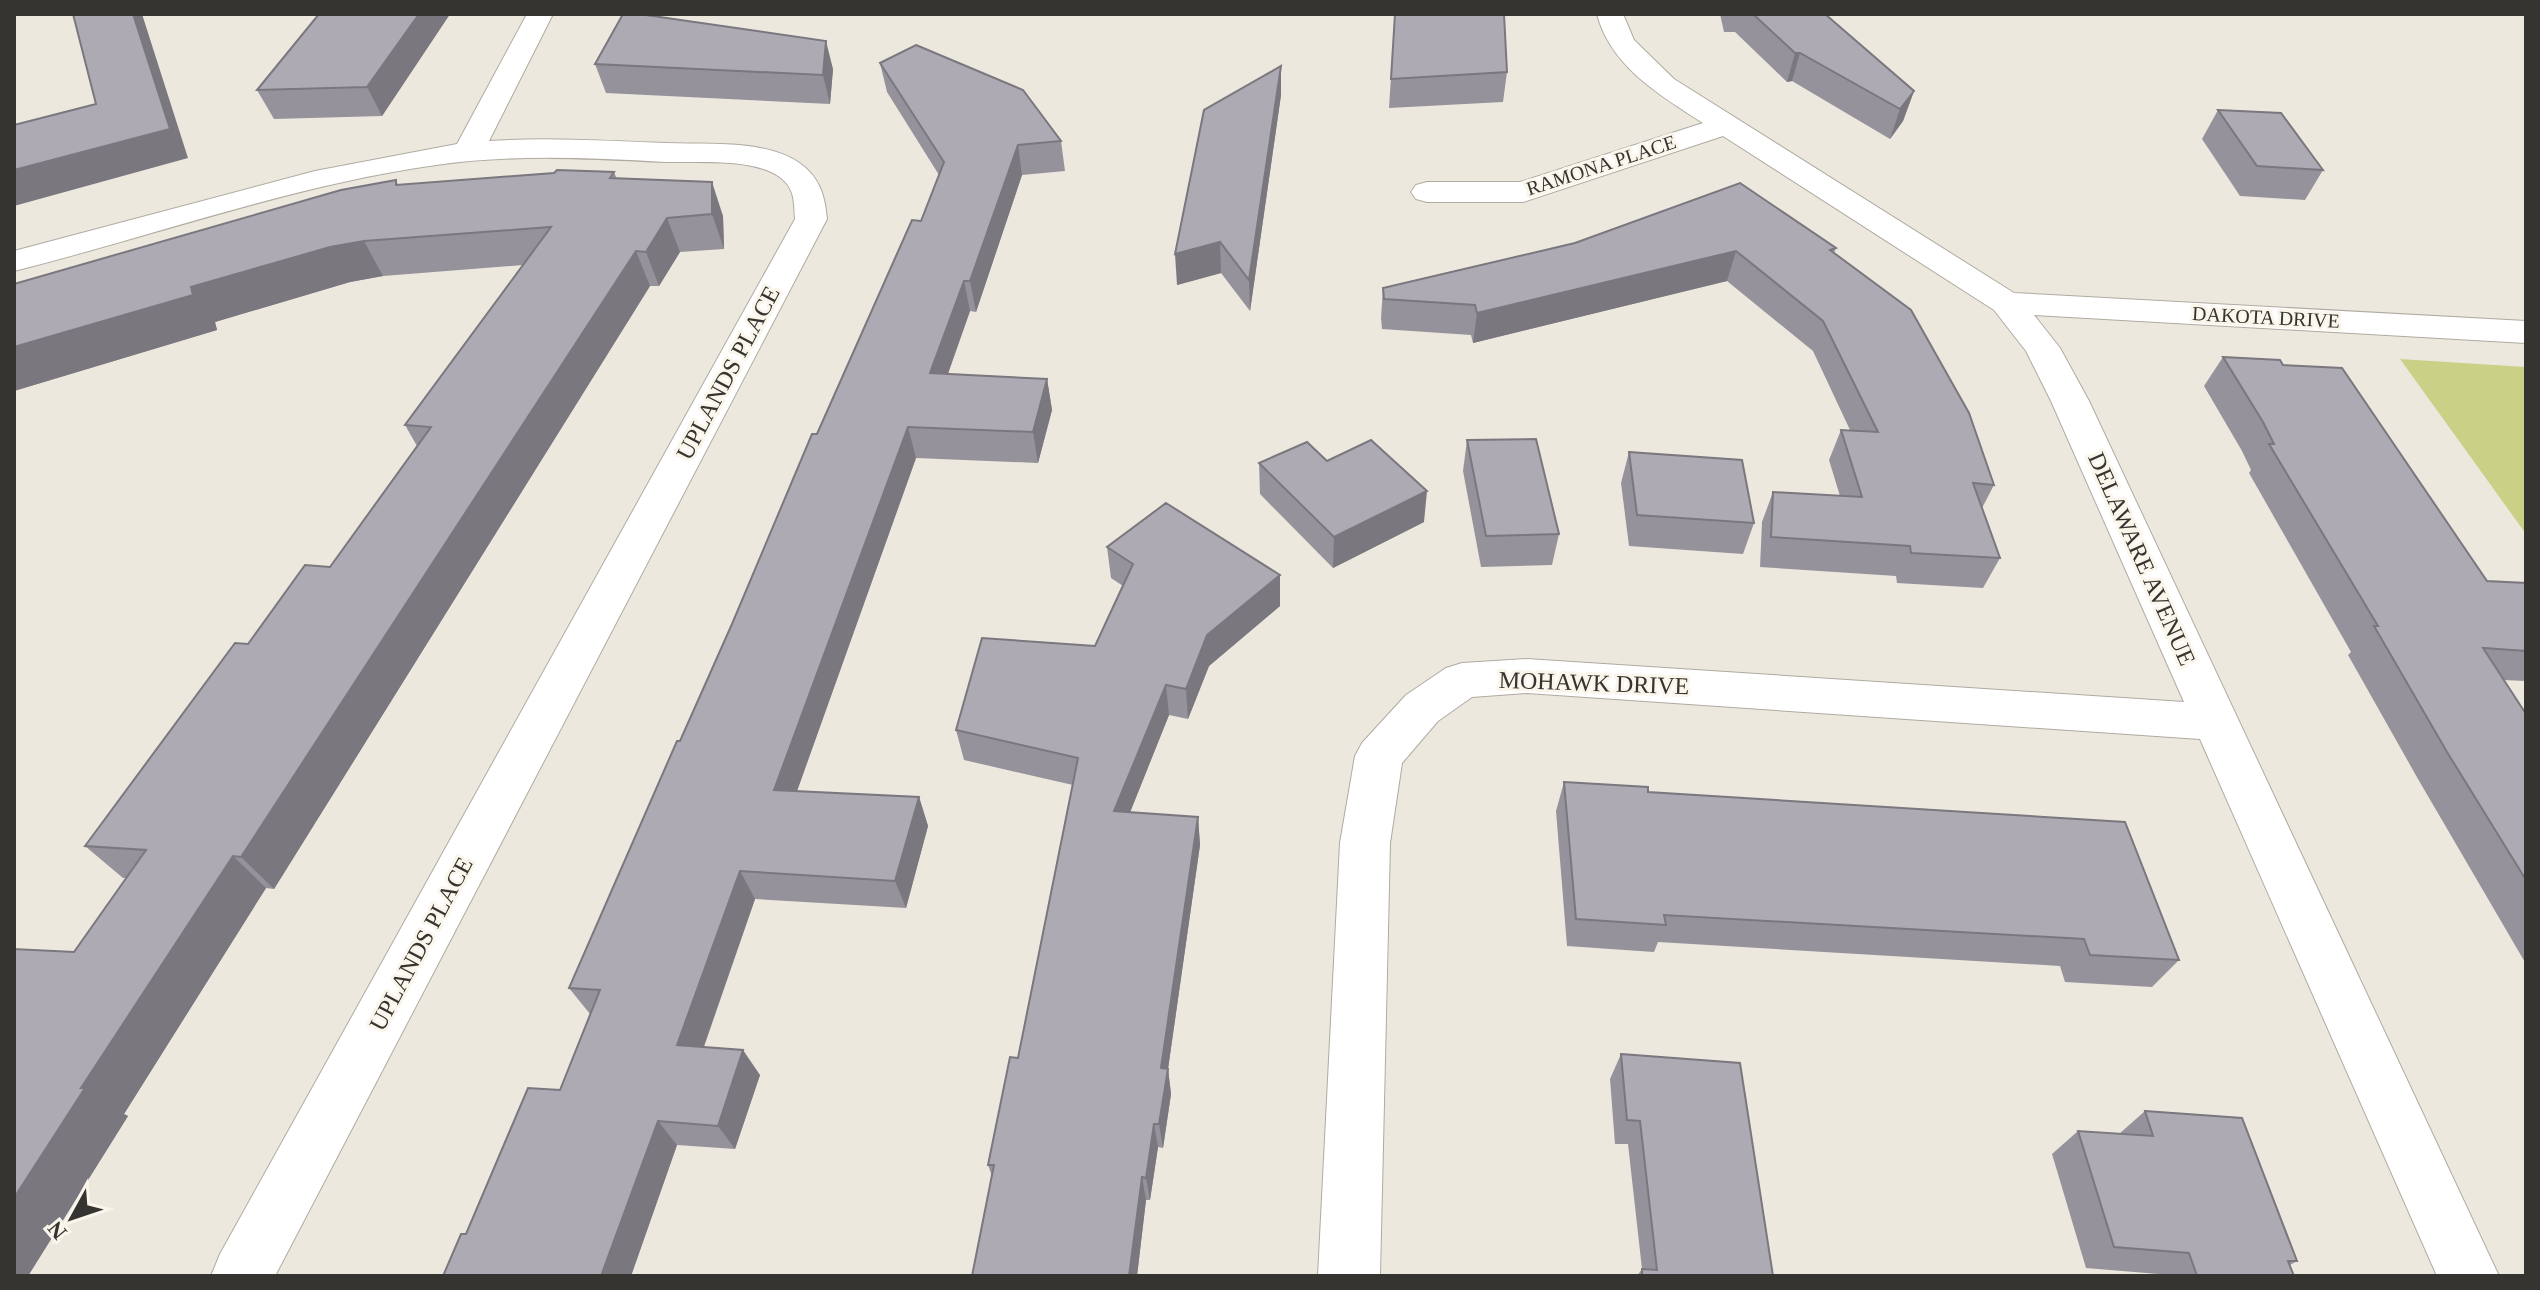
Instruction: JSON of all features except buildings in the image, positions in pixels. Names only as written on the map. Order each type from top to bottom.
[{"type":"street","points":[[468,152],[540,14]]},
{"type":"street","name":"DELAWARE AVENUE","points":[[1610,14],[1612,24],[1630,54],[1664,85],[2006,303],[2042,348],[2070,401],[2468,1276]]},
{"type":"street","name":"RAMONA PLACE","points":[[1427,192],[1523,192],[1726,125]]},
{"type":"street","name":"UPLANDS PLACE","points":[[14,261],[327,177],[468,152],[566,149],[748,155],[780,164],[803,179],[812,198],[811,219],[242,1276]]},
{"type":"street","name":"DAKOTA DRIVE","points":[[2006,303],[2526,332]]},
{"type":"street","name":"MOHAWK DRIVE","points":[[1349,1276],[1365,843],[1379,756],[1422,708],[1462,680],[1527,676],[2215,722]]},
{"type":"green space","points":[[2400,359],[2526,367],[2526,534]]}]
